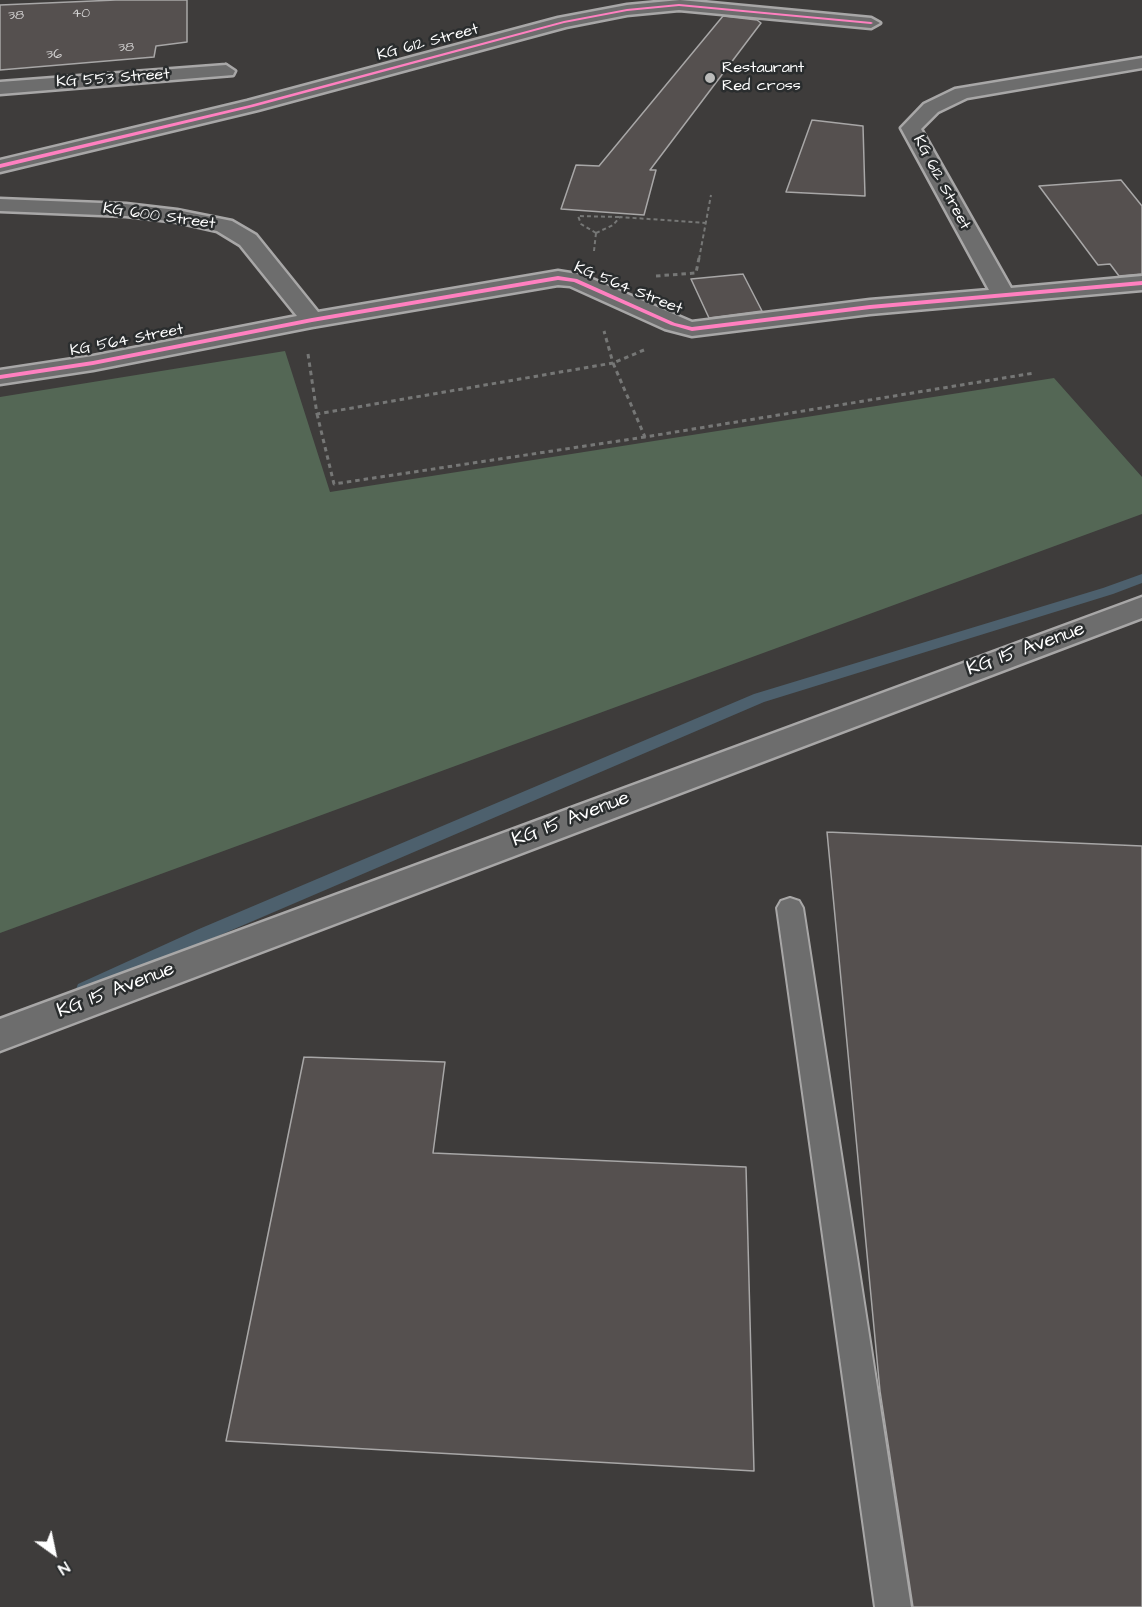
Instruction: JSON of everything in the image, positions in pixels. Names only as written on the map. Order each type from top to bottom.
[{"type":"street","name":"KG 612 Street","points":[[0,166],[251,106],[564,22],[627,10],[679,5],[871,23]]},
{"type":"street","name":"KG 612 Street","points":[[1003,294],[945,193],[912,128],[931,108],[962,93],[1142,63]]},
{"type":"street","name":"KG 553 Street","points":[[0,87],[226,71]]},
{"type":"street","name":"KG 600 Street","points":[[0,205],[126,210],[177,216],[224,226],[248,240],[307,321]]},
{"type":"street","name":"KG 564 Street","points":[[0,377],[93,363],[307,321],[558,278],[575,280],[672,324],[692,329],[1003,294],[1142,283]]},
{"type":"street","name":"KG 15 Avenue","points":[[0,1035],[1142,607]]},
{"type":"lane","points":[[790,908],[893,1607]]},
{"type":"path","points":[[696,273],[711,195]]},
{"type":"path","points":[[621,217],[613,225],[596,233],[581,224],[578,216],[621,217],[706,223]]},
{"type":"path","points":[[307,321],[316,414],[334,484],[645,437],[1034,373]]},
{"type":"path","points":[[603,330],[613,363],[645,437]]},
{"type":"path","points":[[316,414],[613,363]]},
{"type":"green space","points":[[285,351],[330,492],[1054,378],[1142,477],[1142,514],[0,933],[0,397]]},
{"type":"building","points":[[116,0],[187,0],[187,42],[156,46],[154,57],[0,70],[0,5]]},
{"type":"building","points":[[723,16],[757,20],[761,23],[650,170],[656,170],[644,215],[561,209],[576,165],[599,166]]},
{"type":"building","points":[[812,120],[863,126],[865,196],[786,192]]},
{"type":"building","points":[[1121,180],[1142,206],[1142,274],[1119,276],[1110,264],[1098,265],[1039,186]]},
{"type":"building","points":[[743,274],[762,311],[709,318],[691,279]]},
{"type":"building","points":[[827,832],[1142,846],[1142,1607],[913,1607],[880,1391]]},
{"type":"building","points":[[304,1057],[445,1062],[433,1153],[746,1167],[754,1471],[226,1441]]},
{"type":"waterway","points":[[84,989],[205,934],[759,698],[1108,591],[1142,578]]},
{"type":"cycle path","points":[[0,166],[251,106],[564,22],[627,10],[679,5],[871,23]]},
{"type":"cycle path","points":[[0,377],[93,363],[312,320],[558,278],[575,280],[673,324],[692,329],[870,307],[1142,283]]},
{"type":"place","name":"Restaurant Red cross","points":[[710,78]]}]
